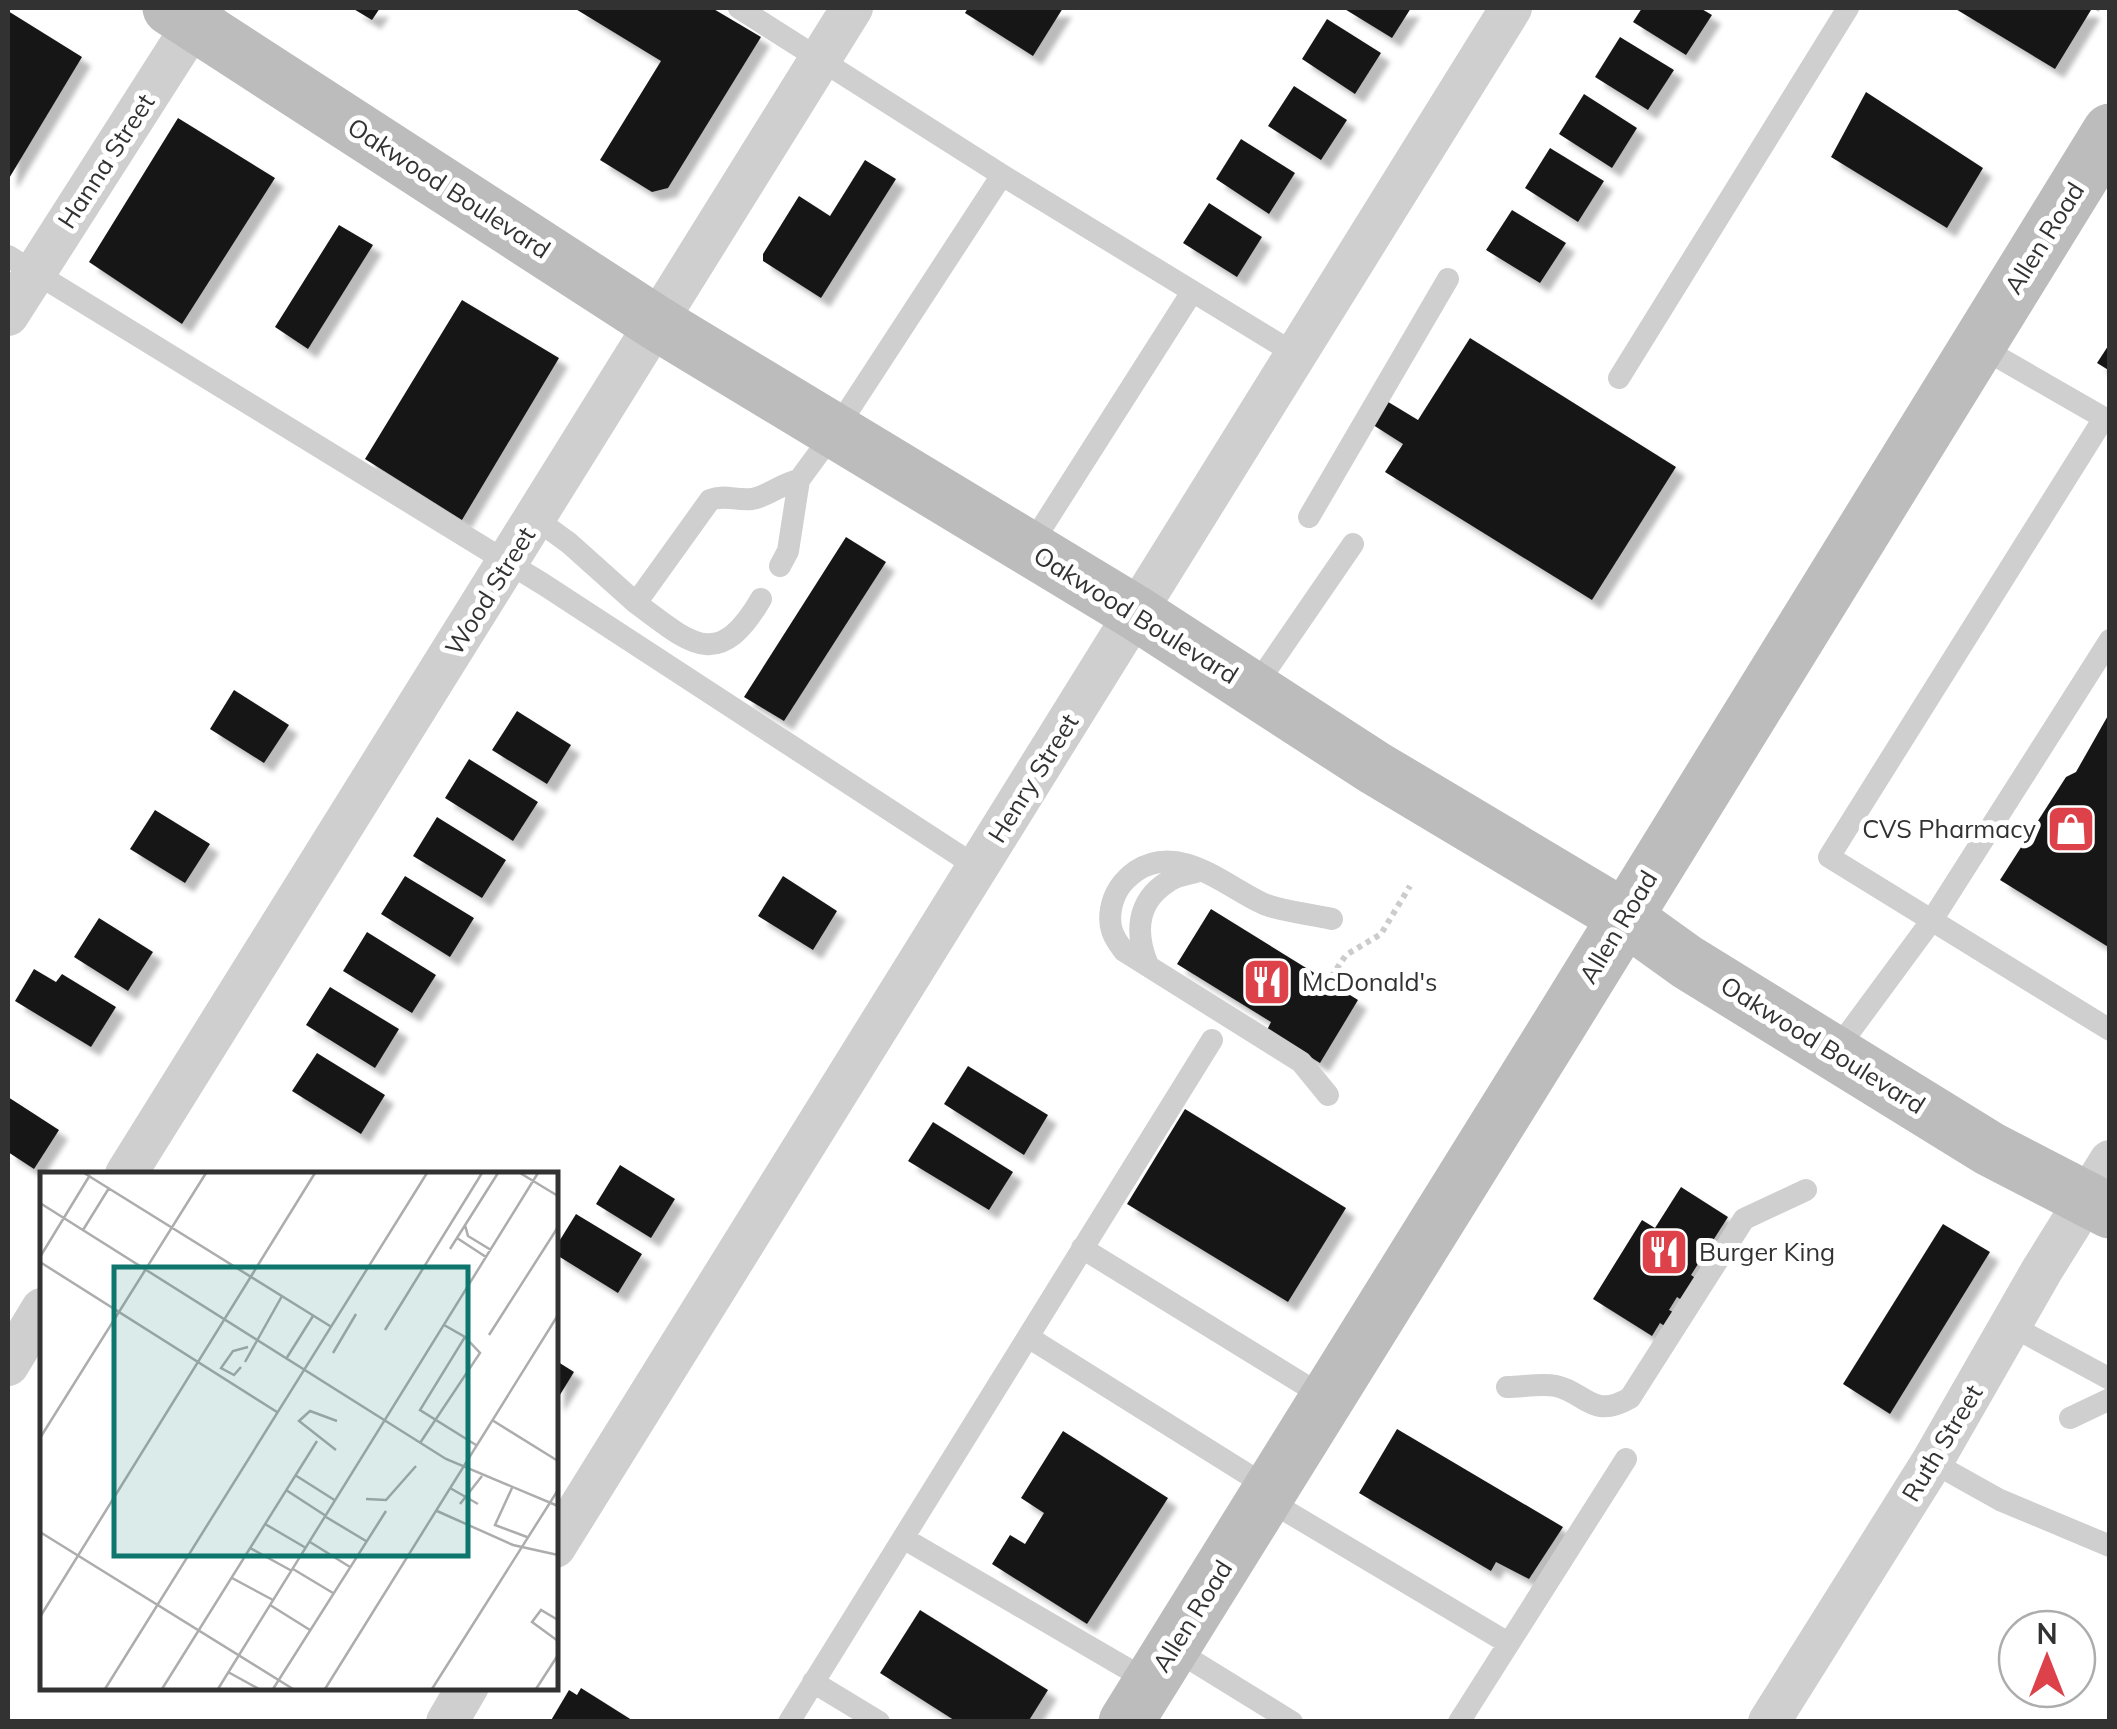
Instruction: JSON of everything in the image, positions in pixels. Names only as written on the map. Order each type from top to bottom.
[{"type":"main road","name":"Oakwood Boulevard","points":[[190,13],[658,324],[1136,613],[1376,768],[1623,916],[1688,962],[1834,1053],[1990,1149],[2101,1191]]},
{"type":"main road","name":"Allen Road","points":[[1149,1684],[1500,1124],[1623,916],[2110,131]]},
{"type":"street","name":"Wood Street","points":[[127,1172],[852,8]]},
{"type":"street","name":"Henry Street","points":[[558,1542],[1511,8]]},
{"type":"street","name":"Hanna Street","points":[[8,315],[21,264],[190,13]]},
{"type":"street","name":"Ruth Street","points":[[1769,1722],[1932,1462],[2010,1326],[2101,1191]]},
{"type":"street","points":[[8,1365],[40,1312]]},
{"type":"street","points":[[447,1722],[466,1689]]},
{"type":"lane","points":[[739,8],[1294,354]]},
{"type":"lane","points":[[1620,378],[1848,8]]},
{"type":"lane","points":[[780,566],[788,550],[800,480],[1002,175]]},
{"type":"lane","points":[[21,264],[508,563],[978,868]]},
{"type":"lane","points":[[1309,517],[1448,279]]},
{"type":"lane","points":[[1028,548],[1192,292]]},
{"type":"lane","points":[[1978,344],[2107,420],[1829,857],[2110,1030]]},
{"type":"lane","points":[[636,603],[710,500],[722,496],[751,499],[763,496],[779,484],[800,480]]},
{"type":"lane","points":[[536,519],[684,639],[716,644],[734,636],[761,600]]},
{"type":"lane","points":[[1254,688],[1354,544]]},
{"type":"lane","points":[[1834,1053],[1932,920],[2110,640]]},
{"type":"lane","points":[[1328,1095],[1301,1062],[1124,951],[1112,937],[1109,920],[1113,898],[1124,879],[1143,867],[1171,862],[1202,870],[1266,904],[1332,919]]},
{"type":"lane","points":[[1148,965],[1139,943],[1139,925],[1149,900],[1169,880],[1202,870]]},
{"type":"lane","points":[[789,1722],[1212,1040]]},
{"type":"lane","points":[[1507,1388],[1558,1386],[1580,1399],[1606,1406],[1630,1398],[1744,1219],[1806,1190]]},
{"type":"lane","points":[[1082,1248],[1329,1400]]},
{"type":"lane","points":[[2010,1326],[2110,1379]]},
{"type":"lane","points":[[1028,1337],[1268,1494],[1508,1643]]},
{"type":"lane","points":[[2070,1418],[2110,1399]]},
{"type":"lane","points":[[1458,1722],[1626,1459]]},
{"type":"lane","points":[[1932,1462],[2000,1500],[2110,1546]]},
{"type":"lane","points":[[903,1538],[1149,1684],[1292,1722]]},
{"type":"lane","points":[[813,1682],[879,1722]]},
{"type":"path","points":[[1332,977],[1346,955],[1381,934],[1410,886]]},
{"type":"building","points":[[352,8],[380,8],[372,20]]},
{"type":"building","points":[[574,8],[712,8],[761,37],[668,188],[652,192],[600,160],[661,61]]},
{"type":"building","points":[[968,8],[1063,8],[1033,56],[965,13]]},
{"type":"building","points":[[1343,8],[1411,8],[1392,38]]},
{"type":"building","points":[[1642,8],[1700,8],[1712,15],[1686,55],[1633,22]]},
{"type":"building","points":[[1954,8],[2088,8],[2091,10],[2055,69]]},
{"type":"building","points":[[8,11],[82,57],[8,180]]},
{"type":"building","points":[[1327,19],[1381,53],[1355,94],[1302,59]]},
{"type":"building","points":[[1620,37],[1674,70],[1648,110],[1595,77]]},
{"type":"building","points":[[1294,86],[1347,120],[1321,160],[1268,126]]},
{"type":"building","points":[[1866,92],[1983,168],[1947,228],[1831,157]]},
{"type":"building","points":[[1584,94],[1637,128],[1612,168],[1559,134]]},
{"type":"building","points":[[178,118],[275,178],[182,324],[89,262]]},
{"type":"building","points":[[1241,139],[1295,173],[1269,214],[1216,179]]},
{"type":"building","points":[[1550,148],[1604,181],[1578,222],[1525,188]]},
{"type":"building","points":[[865,160],[896,179],[821,298],[763,261],[763,254],[799,196],[830,216]]},
{"type":"building","points":[[1209,203],[1262,237],[1237,277],[1183,243]]},
{"type":"building","points":[[1512,210],[1566,243],[1540,283],[1486,250]]},
{"type":"building","points":[[339,225],[373,245],[308,349],[275,327]]},
{"type":"building","points":[[462,300],[559,358],[462,520],[365,459]]},
{"type":"building","points":[[1470,338],[1676,467],[1592,600],[1385,472],[1403,444],[1370,423],[1385,400],[1418,420]]},
{"type":"building","points":[[2110,343],[2110,371],[2097,363]]},
{"type":"building","points":[[846,537],[886,562],[784,721],[744,697]]},
{"type":"building","points":[[234,690],[289,725],[264,763],[210,729]]},
{"type":"building","points":[[517,711],[571,745],[547,784],[492,750]]},
{"type":"building","name":"CVS Pharmacy","points":[[2110,712],[2110,948],[2000,880],[2066,777],[2076,772]]},
{"type":"building","points":[[469,759],[538,802],[513,841],[445,798]]},
{"type":"building","points":[[155,810],[210,844],[185,883],[130,849]]},
{"type":"building","points":[[437,817],[506,860],[482,898],[413,856]]},
{"type":"building","points":[[405,876],[474,918],[450,957],[381,914]]},
{"type":"building","points":[[783,876],[837,911],[813,950],[758,916]]},
{"type":"building","name":"McDonald's","points":[[1211,909],[1358,1000],[1320,1063],[1267,1030],[1271,1022],[1177,964]]},
{"type":"building","points":[[99,918],[153,952],[128,991],[74,957]]},
{"type":"building","points":[[367,932],[436,975],[412,1013],[343,971]]},
{"type":"building","points":[[34,969],[56,982],[62,974],[116,1007],[91,1047],[15,1001]]},
{"type":"building","points":[[330,987],[399,1029],[375,1068],[306,1025]]},
{"type":"building","points":[[317,1053],[385,1095],[361,1134],[292,1091]]},
{"type":"building","points":[[968,1066],[1048,1115],[1024,1155],[944,1104]]},
{"type":"building","points":[[8,1097],[59,1130],[34,1169],[8,1152]]},
{"type":"building","points":[[1185,1109],[1346,1208],[1288,1302],[1127,1204]]},
{"type":"building","points":[[933,1122],[1013,1172],[989,1210],[908,1161]]},
{"type":"building","points":[[620,1165],[675,1199],[651,1238],[596,1204]]},
{"type":"building","name":"Burger King","points":[[1681,1187],[1728,1217],[1691,1275],[1697,1279],[1683,1301],[1677,1297],[1669,1310],[1675,1313],[1666,1327],[1660,1323],[1652,1336],[1593,1299],[1642,1220],[1655,1228]]},
{"type":"building","points":[[576,1214],[642,1254],[618,1293],[558,1256],[558,1243]]},
{"type":"building","points":[[1943,1224],[1990,1252],[1890,1414],[1843,1384]]},
{"type":"building","points":[[558,1362],[574,1372],[558,1398]]},
{"type":"building","points":[[1397,1429],[1563,1527],[1529,1579],[1496,1562],[1491,1571],[1359,1493]]},
{"type":"building","points":[[1063,1431],[1168,1498],[1087,1624],[992,1564],[1010,1535],[1025,1544],[1044,1513],[1021,1498]]},
{"type":"building","points":[[920,1610],[1048,1690],[1028,1722],[957,1722],[880,1673]]},
{"type":"building","points":[[581,1688],[635,1722],[550,1722],[569,1690],[577,1695]]},
{"type":"place","name":"CVS Pharmacy","points":[[2071,829]]},
{"type":"place","name":"McDonald's","points":[[1267,982]]},
{"type":"place","name":"Burger King","points":[[1664,1252]]}]
